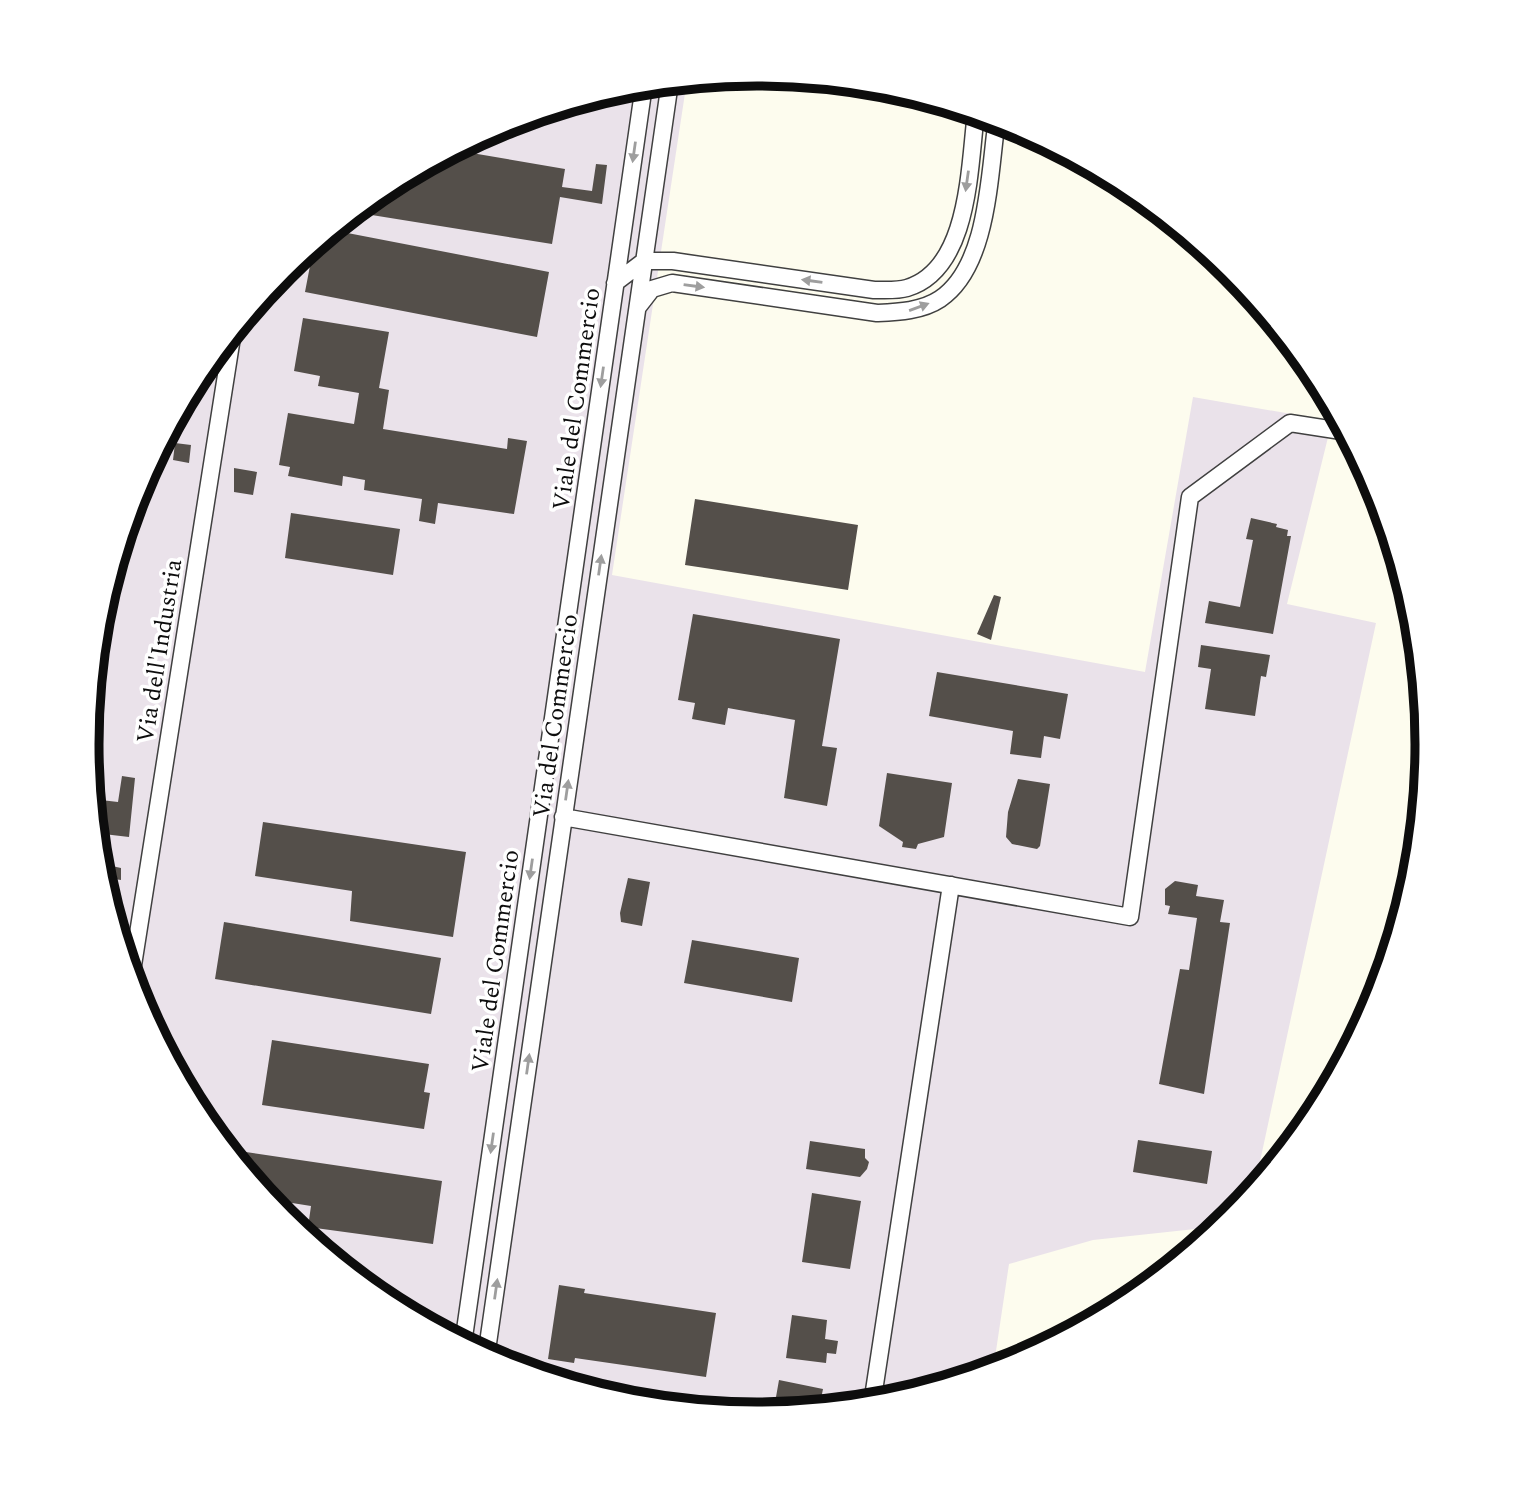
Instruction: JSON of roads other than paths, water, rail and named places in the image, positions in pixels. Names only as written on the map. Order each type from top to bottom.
[{"type":"street","name":"Via del Commercio","points":[[488,1345],[669,92]]},
{"type":"street","name":"Viale del Commercio","points":[[464,1334],[641,96]]},
{"type":"street","points":[[615,282],[644,261],[673,261],[874,290],[906,289],[931,275],[950,253],[962,213],[975,123]]},
{"type":"street","points":[[636,309],[652,289],[672,283],[877,313],[909,311],[940,299],[964,274],[976,248],[995,131]]},
{"type":"street","name":"Via dell'Industria","points":[[134,957],[230,350]]},
{"type":"street","points":[[563,817],[1130,917],[1190,497],[1290,423],[1336,430]]},
{"type":"street","points":[[874,1393],[951,885]]}]
